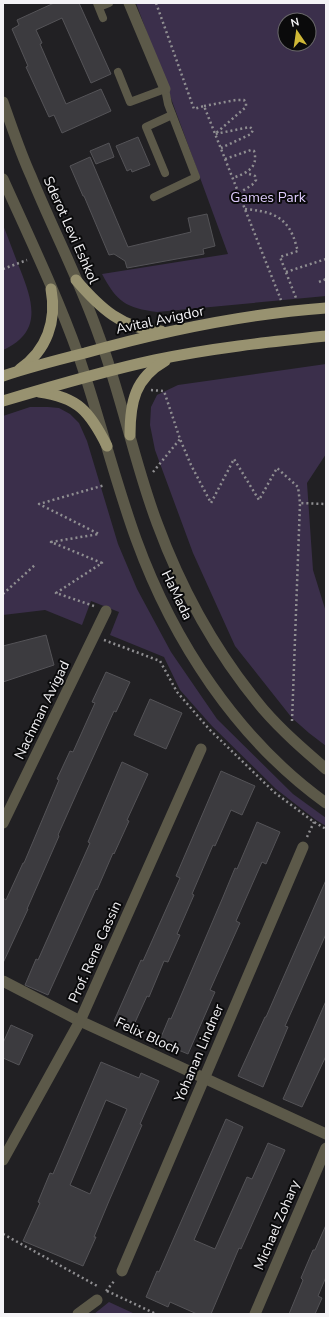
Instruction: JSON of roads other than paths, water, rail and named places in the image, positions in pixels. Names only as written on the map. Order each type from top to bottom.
[{"type":"main road","points":[[76,280],[100,306],[119,320],[133,326],[149,330],[176,331]]},
{"type":"main road","points":[[16,372],[27,364],[37,353],[52,324],[53,310],[51,289]]},
{"type":"main road","name":"Avital Avigdor","points":[[3,376],[104,347],[176,331],[286,312],[326,308]]},
{"type":"main road","points":[[3,401],[111,371],[177,356],[241,346],[326,336]]},
{"type":"main road","points":[[130,435],[132,402],[141,381],[153,369],[177,356]]},
{"type":"main road","points":[[33,392],[59,396],[79,405],[90,416],[107,446]]},
{"type":"street","points":[[129,3],[166,89]]},
{"type":"street","name":"Sderot Levi Eshkol","points":[[3,102],[30,176],[104,347],[111,371]]},
{"type":"street","points":[[3,179],[78,354]]},
{"type":"street","name":"HaMada","points":[[78,354],[135,537],[159,596],[180,637],[231,713],[266,752],[313,794],[326,803]]},
{"type":"street","name":"HaMada","points":[[111,371],[150,501],[167,550],[183,587],[205,627],[233,670],[264,710],[291,738],[326,769]]},
{"type":"street","name":"Nachman Avigad","points":[[3,823],[95,636],[106,610]]},
{"type":"street","name":"Prof. Rene Cassin","points":[[3,1160],[80,1021],[202,749]]},
{"type":"street","name":"Yohanan Lindner","points":[[122,1271],[303,847]]},
{"type":"street","name":"Felix Bloch","points":[[3,981],[80,1021],[326,1134]]},
{"type":"street","name":"Michael Zohary","points":[[256,1314],[326,1148]]},
{"type":"street","points":[[78,1314],[96,1300]]},
{"type":"lane","points":[[103,18],[98,5],[109,3]]},
{"type":"lane","points":[[118,72],[130,102],[166,89],[168,104],[196,177],[154,196]]},
{"type":"lane","points":[[165,173],[146,127],[172,115]]},
{"type":"park label","name":"Games Park","points":[[268,197]]}]
